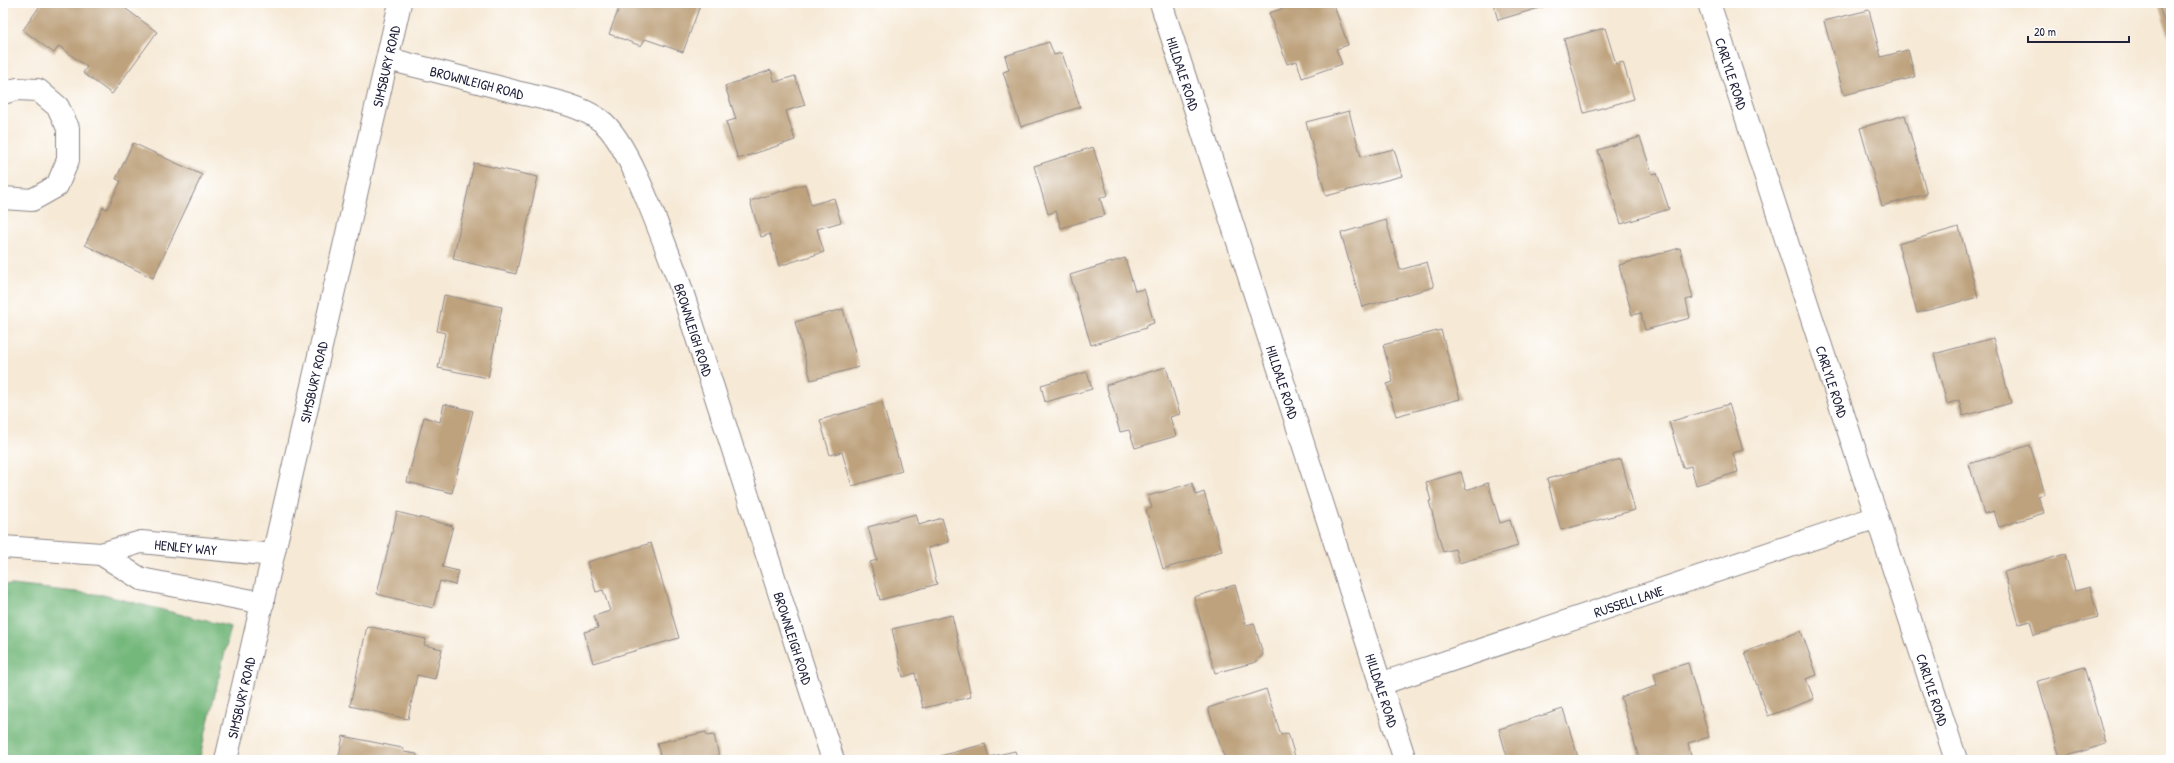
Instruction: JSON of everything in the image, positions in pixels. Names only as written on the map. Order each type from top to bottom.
[{"type":"street","name":"SIMSBURY ROAD","points":[[226,760],[400,3]]},
{"type":"street","name":"HILLDALE ROAD","points":[[1161,3],[1405,760]]},
{"type":"street","name":"CARLYLE ROAD","points":[[1709,3],[1878,517],[1956,760]]},
{"type":"street","name":"BROWNLEIGH ROAD","points":[[388,59],[570,107],[601,120],[616,138],[628,158],[652,211],[677,276],[833,760]]},
{"type":"street","points":[[3,92],[17,89],[38,90],[58,107],[68,128],[68,160],[57,186],[32,200],[3,198]]},
{"type":"street","name":"RUSSELL LANE","points":[[1380,684],[1878,517]]},
{"type":"street","name":"HENLEY WAY","points":[[3,547],[101,554],[142,542],[273,555]]},
{"type":"street","name":"HENLEY WAY","points":[[101,554],[140,579],[263,603]]},
{"type":"green space","points":[[3,584],[103,595],[231,627],[199,760],[3,760]]},
{"type":"building","points":[[42,3],[118,3],[157,32],[112,94],[83,73],[87,67],[59,46],[54,53],[23,30]]},
{"type":"building","points":[[564,3],[574,3],[573,6]]},
{"type":"building","points":[[621,3],[701,3],[683,52],[645,39],[641,46],[609,34]]},
{"type":"building","points":[[987,3],[1002,3],[989,7]]},
{"type":"building","points":[[1299,3],[1333,3],[1348,45],[1336,49],[1342,64],[1302,78],[1297,61],[1287,64],[1269,13]]},
{"type":"building","points":[[1493,3],[1556,3],[1498,20]]},
{"type":"building","points":[[2158,3],[2171,3],[2171,43]]},
{"type":"building","points":[[1869,10],[1881,57],[1908,50],[1915,77],[1844,95],[1824,21]]},
{"type":"building","points":[[1605,28],[1616,64],[1623,62],[1634,99],[1584,113],[1564,39]]},
{"type":"building","points":[[1049,42],[1054,55],[1062,53],[1080,107],[1021,127],[1003,72],[1009,70],[1005,56]]},
{"type":"building","points":[[771,70],[775,82],[795,76],[805,105],[786,111],[795,140],[738,159],[726,122],[736,119],[725,86]]},
{"type":"building","points":[[1349,111],[1361,157],[1394,149],[1402,176],[1326,196],[1306,122]]},
{"type":"building","points":[[1905,115],[1927,194],[1882,206],[1860,128]]},
{"type":"building","points":[[1640,137],[1652,174],[1657,173],[1669,209],[1621,224],[1598,150]]},
{"type":"building","points":[[133,143],[202,175],[153,278],[85,245],[103,207],[107,209],[121,181],[116,179]]},
{"type":"building","points":[[1093,147],[1108,195],[1100,198],[1105,215],[1061,228],[1056,211],[1048,214],[1034,166]]},
{"type":"building","points":[[474,163],[538,177],[516,274],[453,259]]},
{"type":"building","points":[[805,184],[811,205],[834,198],[841,222],[817,229],[824,252],[779,266],[770,234],[761,237],[750,201]]},
{"type":"building","points":[[1386,220],[1400,270],[1427,262],[1434,287],[1362,307],[1341,233]]},
{"type":"building","points":[[1959,227],[1978,297],[1917,313],[1898,244]]},
{"type":"building","points":[[1680,248],[1693,298],[1686,300],[1690,318],[1645,330],[1641,313],[1632,315],[1619,265]]},
{"type":"building","points":[[1125,258],[1135,291],[1144,289],[1154,323],[1145,326],[1146,328],[1091,345],[1070,275]]},
{"type":"building","points":[[444,295],[502,307],[488,378],[438,368],[445,333],[437,331]]},
{"type":"building","points":[[843,309],[859,367],[811,380],[795,322]]},
{"type":"building","points":[[1441,330],[1460,399],[1396,416],[1387,384],[1393,382],[1383,345]]},
{"type":"building","points":[[1993,338],[2011,403],[1963,416],[1959,400],[1947,404],[1934,354]]},
{"type":"building","points":[[1166,367],[1180,414],[1170,417],[1176,436],[1135,448],[1129,430],[1120,432],[1106,385]]},
{"type":"building","points":[[1087,372],[1092,389],[1045,402],[1041,385]]},
{"type":"building","points":[[882,402],[902,471],[852,486],[842,452],[830,455],[820,420]]},
{"type":"building","points":[[444,404],[473,411],[452,493],[407,482],[424,417],[440,422]]},
{"type":"building","points":[[1729,404],[1743,450],[1733,453],[1738,472],[1696,485],[1691,466],[1683,468],[1669,422]]},
{"type":"building","points":[[2030,445],[2045,494],[2038,496],[2044,513],[1999,527],[1994,511],[1984,514],[1969,464]]},
{"type":"building","points":[[1621,459],[1635,510],[1561,530],[1547,479]]},
{"type":"building","points":[[1461,472],[1466,490],[1488,483],[1500,523],[1510,520],[1518,546],[1459,563],[1455,549],[1443,552],[1429,501],[1431,501],[1426,482]]},
{"type":"building","points":[[1192,483],[1196,495],[1204,492],[1222,551],[1163,569],[1146,510],[1152,508],[1148,496]]},
{"type":"building","points":[[397,512],[453,526],[442,567],[458,571],[455,585],[440,581],[433,608],[377,594]]},
{"type":"building","points":[[916,514],[919,525],[942,518],[949,542],[928,548],[937,584],[880,600],[870,562],[877,560],[868,527]]},
{"type":"building","points":[[651,543],[679,638],[593,663],[584,632],[598,628],[594,616],[610,611],[603,590],[596,592],[587,562]]},
{"type":"building","points":[[2065,554],[2075,591],[2090,587],[2098,617],[2034,635],[2030,621],[2019,624],[2004,572]]},
{"type":"building","points":[[1235,585],[1246,625],[1254,623],[1263,654],[1256,662],[1215,673],[1194,597]]},
{"type":"building","points":[[952,615],[971,697],[923,708],[915,673],[903,677],[892,629]]},
{"type":"building","points":[[367,626],[426,639],[424,645],[442,649],[435,679],[417,675],[408,719],[350,706]]},
{"type":"building","points":[[1801,631],[1817,675],[1806,679],[1814,699],[1768,716],[1745,652]]},
{"type":"building","points":[[1688,663],[1709,737],[1688,743],[1691,756],[1678,760],[1645,760],[1639,758],[1621,697],[1657,686],[1654,673]]},
{"type":"building","points":[[2084,667],[2106,744],[2060,758],[2038,681]]},
{"type":"building","points":[[1266,689],[1281,735],[1288,733],[1296,760],[1225,760],[1208,708]]},
{"type":"building","points":[[1563,709],[1579,760],[1508,760],[1499,729]]},
{"type":"building","points":[[706,732],[707,736],[714,735],[720,760],[661,760],[657,743]]},
{"type":"building","points":[[343,736],[402,748],[404,752],[417,754],[416,760],[338,760]]},
{"type":"building","points":[[985,744],[989,757],[1015,751],[1018,760],[941,760],[940,756]]}]
